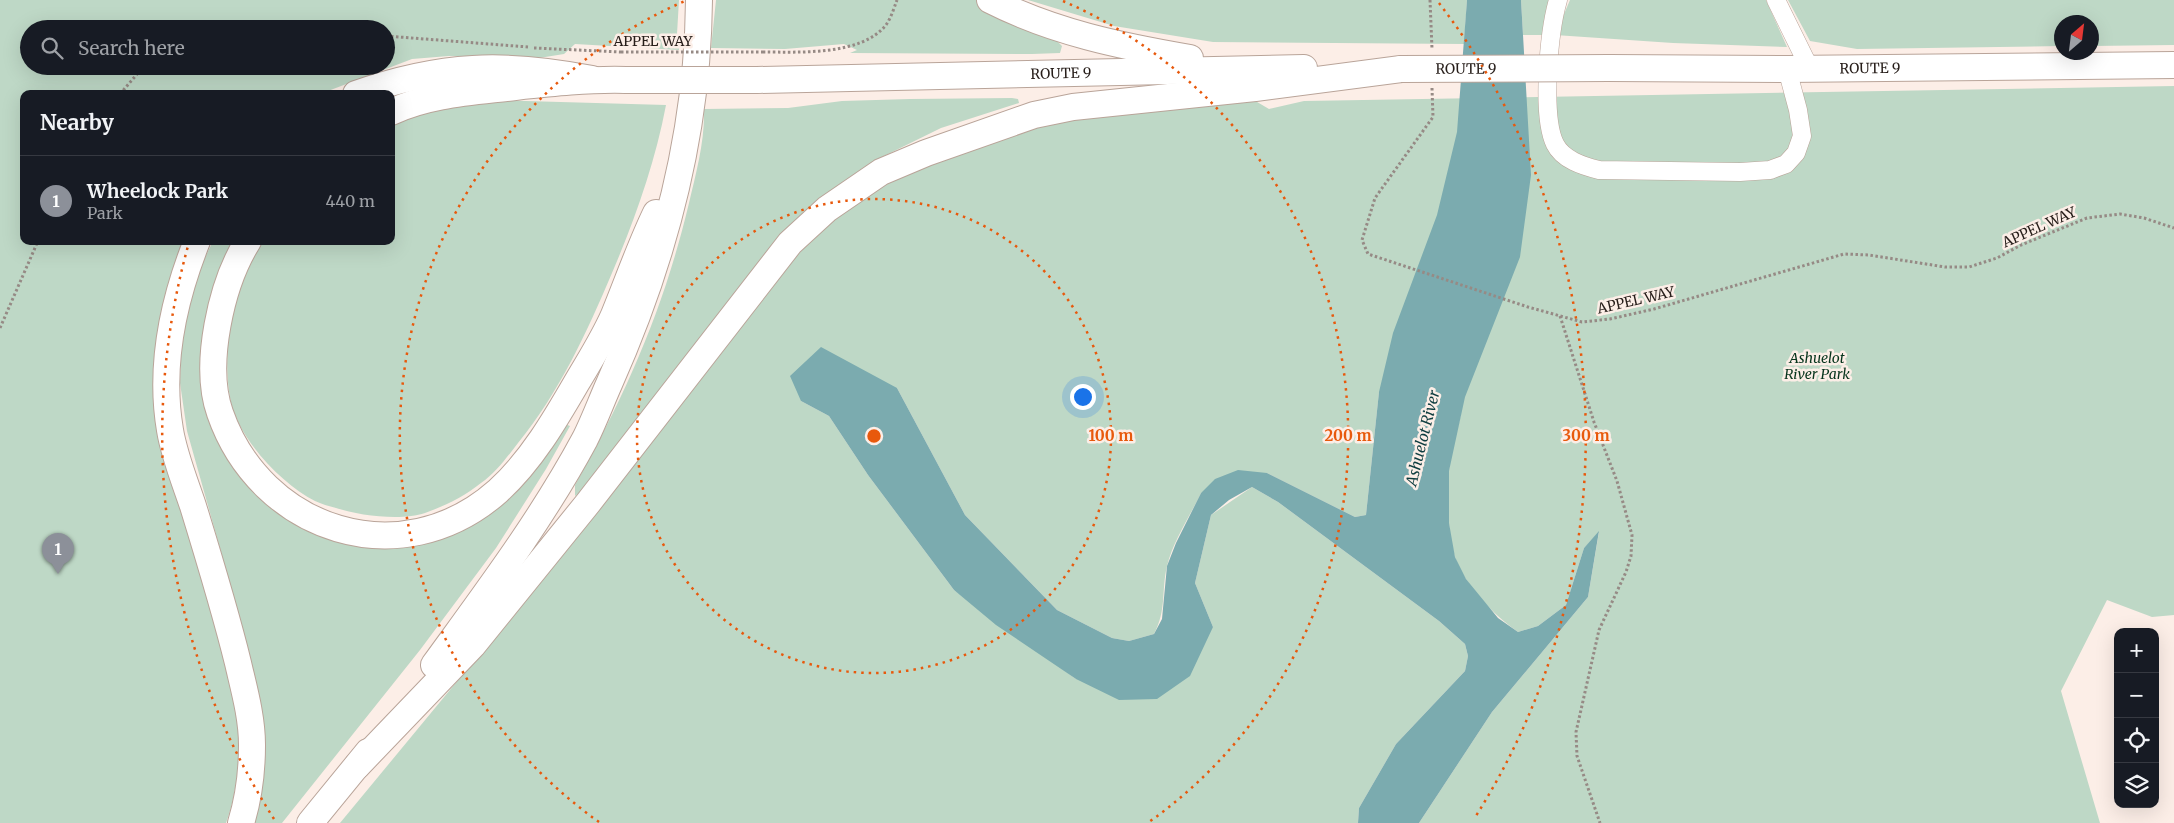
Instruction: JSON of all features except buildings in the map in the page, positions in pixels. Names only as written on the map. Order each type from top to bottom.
[{"type":"highway","points":[[310,823],[426,678],[503,569],[547,502],[585,438],[639,313],[664,237],[691,114],[699,0]]},
{"type":"highway","points":[[990,0],[1020,16],[1114,44],[1247,68]]},
{"type":"highway","name":"ROUTE 9","points":[[592,79],[757,80],[1247,68],[1798,69],[2174,65]]},
{"type":"highway","points":[[366,90],[390,81],[427,73],[462,69],[514,68],[556,72],[592,79]]},
{"type":"highway","points":[[357,766],[473,645],[588,503],[790,243],[827,209],[863,182],[880,172],[926,153],[1034,115],[1074,107],[1255,88],[1401,69]]},
{"type":"highway","points":[[395,111],[440,97],[592,79]]},
{"type":"highway","points":[[246,245],[226,291],[215,348],[214,382],[219,411],[238,454],[257,479],[301,513],[324,524],[351,533],[381,536],[401,535],[450,524],[476,509],[499,490],[548,430],[591,359],[613,317],[646,235],[682,158]]},
{"type":"highway","points":[[195,245],[185,271],[176,304],[166,360],[170,430],[215,577],[248,704],[252,743],[251,769],[247,804],[241,823]]},
{"type":"lane","points":[[1558,0],[1551,39],[1549,125],[1555,144],[1562,154],[1580,164],[1599,170],[1740,172],[1770,170],[1786,164],[1796,153],[1802,136],[1798,110],[1798,69],[1776,0]]},
{"type":"path","name":"APPEL WAY","points":[[395,37],[562,50],[621,52],[816,52],[852,47],[880,31],[886,24],[897,0]]},
{"type":"path","points":[[1430,0],[1432,59]]},
{"type":"path","points":[[123,90],[136,75]]},
{"type":"path","name":"APPEL WAY","points":[[1432,78],[1433,117],[1375,198],[1362,240],[1368,254],[1528,307],[1582,322],[1610,319],[1654,309],[1844,254],[1936,266],[1969,267],[1997,258],[2020,245],[2087,218],[2120,214],[2144,218],[2174,228]]},
{"type":"path","points":[[0,328],[36,245]]},
{"type":"path","points":[[1560,316],[1594,422],[1618,481],[1632,535],[1631,556],[1626,572],[1599,630],[1576,732],[1577,756],[1600,823]]},
{"type":"green space","points":[[0,0],[679,0],[677,34],[679,50],[575,44],[564,54],[539,58],[449,56],[412,59],[395,65],[395,20],[20,20],[20,75],[370,75],[331,90],[20,90],[20,245],[186,245],[156,344],[238,696],[239,744],[237,776],[226,823],[0,823]]},
{"type":"green space","points":[[716,0],[977,0],[1056,40],[1062,46],[1060,53],[1032,54],[850,53],[857,50],[844,44],[785,49],[711,48]]},
{"type":"green space","points":[[1028,0],[1467,0],[1464,44],[1213,42],[1114,26]]},
{"type":"green space","points":[[1521,0],[1550,0],[1545,35],[1523,35]]},
{"type":"green space","points":[[1570,0],[1766,0],[1787,47],[1673,43],[1555,35]]},
{"type":"green space","points":[[1788,0],[2174,0],[2174,45],[2099,46],[2099,15],[2054,15],[2054,46],[1857,49],[1810,41]]},
{"type":"green space","name":"Ashuelot River Park","points":[[2174,86],[2174,615],[2152,617],[2107,600],[2061,691],[2100,823],[1419,823],[1492,712],[1588,597],[1599,532],[1584,548],[1566,605],[1538,626],[1518,632],[1490,609],[1459,568],[1451,538],[1448,514],[1448,479],[1451,456],[1461,414],[1379,392],[1366,515],[1355,517],[1267,473],[1201,493],[1177,538],[1167,566],[1161,616],[1154,634],[1129,641],[1112,638],[1057,610],[965,515],[897,388],[801,401],[829,416],[868,475],[954,590],[1076,679],[1213,627],[1195,583],[1211,515],[1252,487],[1278,502],[1439,621],[1465,644],[1468,656],[1465,671],[1396,744],[1359,808],[1358,823],[340,823],[602,506],[818,228],[875,184],[1048,120],[1252,99],[1269,109],[1304,101]]},
{"type":"green space","points":[[1018,99],[1019,103],[941,128],[880,158],[858,173],[583,490],[575,496],[575,485],[627,383],[656,314],[668,278],[697,169],[702,145],[704,109],[788,108],[842,101]]},
{"type":"green space","points":[[495,100],[666,105],[644,190],[629,232],[582,340],[559,383],[533,424],[492,474],[475,488],[440,507],[425,513],[405,517],[346,511],[317,502],[288,483],[262,457],[241,428],[230,398],[228,378],[227,358],[232,317],[244,278],[259,245],[395,245],[395,124],[426,111]]},
{"type":"green space","points":[[211,245],[241,245],[215,414],[309,522],[434,532],[560,422],[570,426],[546,469],[496,548],[420,650],[282,823],[246,823],[239,616],[187,431],[180,383],[181,354],[188,309],[201,266]]},
{"type":"water","name":"Ashuelot River","points":[[1467,0],[1521,0],[1531,175],[1520,257],[1465,397],[1449,471],[1449,523],[1455,557],[1466,579],[1498,618],[1518,632],[1538,626],[1566,605],[1584,548],[1599,531],[1588,597],[1492,712],[1419,823],[1358,823],[1359,808],[1396,744],[1465,671],[1468,656],[1465,644],[1439,621],[1278,502],[1252,487],[1229,500],[1211,515],[1195,583],[1213,627],[1190,676],[1157,699],[1119,700],[1076,679],[996,625],[954,590],[868,475],[829,416],[801,401],[790,376],[821,347],[897,388],[965,515],[1057,610],[1112,638],[1129,641],[1154,634],[1162,619],[1167,566],[1176,543],[1201,493],[1215,479],[1238,470],[1267,473],[1355,517],[1366,515],[1379,392],[1393,333],[1437,215],[1457,132]]},
{"type":"place","name":"Wheelock Park","points":[[58,574]]}]
